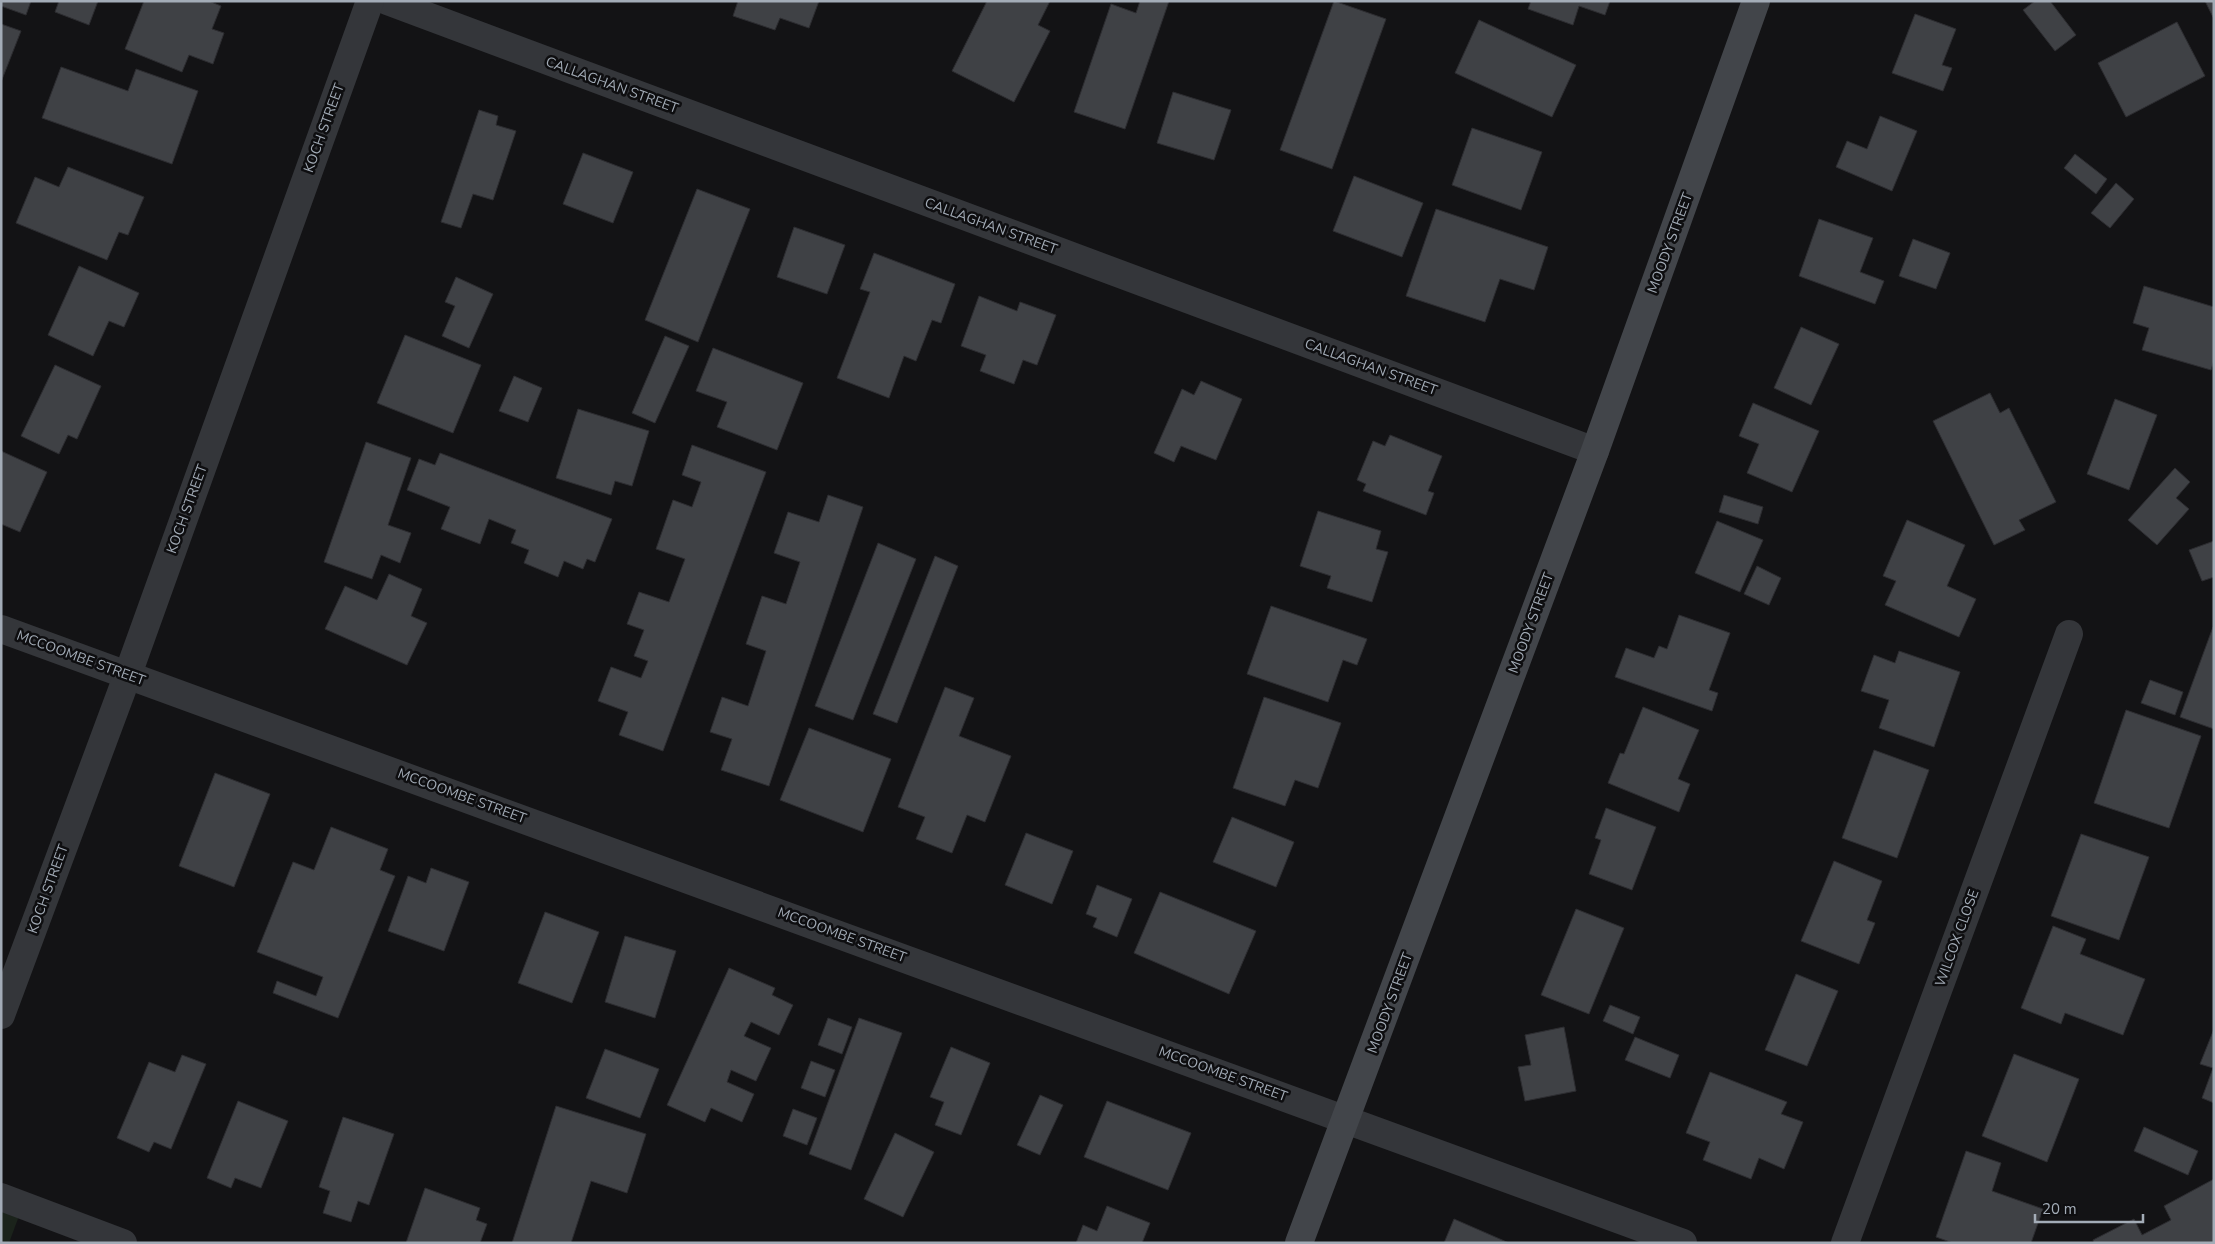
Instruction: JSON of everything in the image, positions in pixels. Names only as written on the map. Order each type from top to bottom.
[{"type":"main road","name":"MOODY STREET","points":[[1299,1243],[1595,451],[1756,1]]},
{"type":"street","name":"KOCH STREET","points":[[1,1016],[128,674],[370,1]]},
{"type":"street","name":"CALLAGHAN STREET","points":[[387,1],[1595,451]]},
{"type":"street","name":"MCCOOMBE STREET","points":[[1,629],[1683,1243]]},
{"type":"street","name":"WILCOX CLOSE","points":[[1845,1243],[2069,634]]},
{"type":"street","points":[[1,1197],[123,1243]]},
{"type":"shaded area","points":[[1,1196],[23,1205],[9,1243],[1,1243]]},
{"type":"building","points":[[1,1],[31,1],[26,15],[1,6]]},
{"type":"building","points":[[59,1],[98,1],[89,25],[55,12]]},
{"type":"building","points":[[144,1],[209,1],[221,6],[212,29],[224,33],[213,64],[189,55],[182,72],[125,49]]},
{"type":"building","points":[[738,1],[819,1],[809,28],[780,18],[775,30],[733,16]]},
{"type":"building","points":[[987,1],[1050,1],[1038,25],[1050,31],[1014,102],[952,71]]},
{"type":"building","points":[[1140,1],[1169,1],[1125,129],[1074,112],[1111,4],[1136,13]]},
{"type":"building","points":[[1334,1],[1386,19],[1332,169],[1280,150]]},
{"type":"building","points":[[1531,1],[1610,1],[1605,15],[1579,6],[1573,25],[1528,9]]},
{"type":"building","points":[[2035,1],[2050,1],[2076,35],[2055,51],[2023,10]]},
{"type":"building","points":[[2205,1],[2214,1],[2214,19]]},
{"type":"building","points":[[1915,14],[1956,29],[1942,65],[1952,68],[1943,91],[1892,73]]},
{"type":"building","points":[[1479,20],[1576,65],[1552,117],[1455,73]]},
{"type":"building","points":[[2177,22],[2205,76],[2126,117],[2098,63]]},
{"type":"building","points":[[1,24],[21,31],[1,82]]},
{"type":"building","points":[[61,67],[128,91],[136,69],[198,91],[172,164],[42,118]]},
{"type":"building","points":[[1173,92],[1231,110],[1214,160],[1157,143]]},
{"type":"building","points":[[479,110],[498,116],[496,125],[516,131],[493,200],[473,194],[461,228],[441,222]]},
{"type":"building","points":[[1880,116],[1917,131],[1892,191],[1836,167],[1847,141],[1867,149]]},
{"type":"building","points":[[1472,128],[1542,152],[1521,210],[1452,185]]},
{"type":"building","points":[[583,153],[633,172],[613,223],[563,204]]},
{"type":"building","points":[[2075,154],[2107,179],[2096,194],[2064,168]]},
{"type":"building","points":[[68,167],[144,197],[128,235],[119,232],[107,260],[16,223],[35,177],[59,187]]},
{"type":"building","points":[[1354,176],[1423,203],[1402,257],[1333,231]]},
{"type":"building","points":[[2116,183],[2134,199],[2110,228],[2091,213]]},
{"type":"building","points":[[697,189],[750,209],[698,342],[645,320]]},
{"type":"building","points":[[1436,209],[1548,247],[1534,290],[1500,279],[1485,322],[1406,296]]},
{"type":"building","points":[[1819,219],[1873,238],[1860,272],[1884,281],[1875,304],[1799,276]]},
{"type":"building","points":[[794,227],[845,245],[827,294],[777,277]]},
{"type":"building","points":[[1913,239],[1950,253],[1936,289],[1899,276]]},
{"type":"building","points":[[874,253],[955,284],[941,323],[932,320],[916,361],[904,356],[889,398],[837,378],[870,292],[860,289]]},
{"type":"building","points":[[79,266],[139,293],[124,327],[109,321],[93,356],[48,335]]},
{"type":"building","points":[[456,277],[493,294],[469,348],[442,336],[455,306],[445,302]]},
{"type":"building","points":[[2144,286],[2214,307],[2214,360],[2211,370],[2142,350],[2149,328],[2133,323]]},
{"type":"building","points":[[979,296],[1017,311],[1020,302],[1056,315],[1037,365],[1023,360],[1014,384],[980,371],[986,355],[961,346]]},
{"type":"building","points":[[1801,327],[1839,344],[1811,405],[1774,388]]},
{"type":"building","points":[[405,335],[481,365],[453,433],[377,403]]},
{"type":"building","points":[[665,336],[689,346],[655,423],[632,413]]},
{"type":"building","points":[[713,348],[803,383],[777,450],[717,427],[727,402],[696,391]]},
{"type":"building","points":[[55,365],[101,386],[77,439],[68,435],[59,454],[21,436]]},
{"type":"building","points":[[514,376],[542,388],[528,422],[499,411]]},
{"type":"building","points":[[1201,381],[1242,399],[1216,460],[1181,446],[1174,462],[1154,453],[1182,389],[1194,395]]},
{"type":"building","points":[[1990,393],[2000,413],[2009,408],[2056,502],[2019,520],[2025,530],[1994,545],[1933,421]]},
{"type":"building","points":[[2115,399],[2157,415],[2129,490],[2087,474]]},
{"type":"building","points":[[1753,403],[1819,431],[1792,492],[1747,473],[1759,444],[1739,436]]},
{"type":"building","points":[[578,409],[649,431],[632,486],[615,481],[611,495],[556,478]]},
{"type":"building","points":[[1390,435],[1442,456],[1428,491],[1434,493],[1426,515],[1363,491],[1366,484],[1357,480],[1373,441],[1385,446]]},
{"type":"building","points":[[366,442],[411,458],[388,525],[411,533],[400,563],[381,555],[372,579],[324,562]]},
{"type":"building","points":[[692,445],[766,472],[663,751],[619,735],[628,712],[598,701],[611,667],[641,678],[648,661],[634,656],[644,630],[627,624],[639,592],[669,602],[685,559],[656,549],[673,500],[692,507],[701,482],[682,475]]},
{"type":"building","points":[[1,451],[47,472],[20,532],[1,524]]},
{"type":"building","points":[[440,453],[612,519],[595,562],[587,559],[583,569],[564,561],[558,577],[524,563],[529,550],[511,543],[516,530],[489,519],[480,544],[441,529],[450,507],[407,490],[419,459],[435,465]]},
{"type":"building","points":[[2175,468],[2190,482],[2176,498],[2189,509],[2157,545],[2128,520]]},
{"type":"building","points":[[828,495],[863,507],[769,786],[721,770],[732,739],[710,732],[722,697],[748,706],[766,651],[746,644],[762,596],[786,604],[800,562],[774,553],[788,512],[819,522]]},
{"type":"building","points":[[1724,495],[1763,507],[1758,524],[1719,512]]},
{"type":"building","points":[[1318,511],[1381,531],[1376,549],[1388,552],[1372,602],[1327,588],[1331,576],[1300,566]]},
{"type":"building","points":[[1907,520],[1965,545],[1947,586],[1976,599],[1959,637],[1885,605],[1896,581],[1883,576]]},
{"type":"building","points":[[1717,521],[1763,540],[1740,592],[1695,573]]},
{"type":"building","points":[[2214,541],[2214,577],[2202,581],[2189,550]]},
{"type":"building","points":[[878,543],[916,559],[853,720],[815,706]]},
{"type":"building","points":[[935,556],[958,566],[897,723],[873,714]]},
{"type":"building","points":[[1757,566],[1781,578],[1769,605],[1744,594]]},
{"type":"building","points":[[389,574],[422,589],[411,616],[427,623],[407,665],[325,629],[345,586],[377,600]]},
{"type":"building","points":[[1271,606],[1367,639],[1357,665],[1343,660],[1328,702],[1247,674]]},
{"type":"building","points":[[1679,615],[1730,633],[1709,690],[1718,693],[1712,711],[1615,677],[1626,648],[1654,658],[1659,646],[1667,649]]},
{"type":"building","points":[[2214,627],[2214,729],[2180,717]]},
{"type":"building","points":[[1899,651],[1960,672],[1934,747],[1879,728],[1889,700],[1861,691],[1874,655],[1895,663]]},
{"type":"building","points":[[2150,680],[2183,692],[2175,715],[2141,703]]},
{"type":"building","points":[[945,687],[974,698],[959,736],[1011,756],[985,822],[967,815],[952,853],[916,839],[925,817],[898,807]]},
{"type":"building","points":[[1264,697],[1341,723],[1318,788],[1295,780],[1285,806],[1233,788]]},
{"type":"building","points":[[1643,707],[1699,730],[1678,779],[1690,784],[1679,812],[1608,783],[1620,753],[1624,754]]},
{"type":"building","points":[[2126,710],[2201,736],[2169,828],[2094,803]]},
{"type":"building","points":[[809,728],[891,759],[863,832],[780,800]]},
{"type":"building","points":[[1874,750],[1929,770],[1897,858],[1842,838]]},
{"type":"building","points":[[215,773],[270,794],[234,887],[179,866]]},
{"type":"building","points":[[1606,808],[1656,827],[1632,890],[1589,874],[1601,840],[1595,838]]},
{"type":"building","points":[[1232,817],[1294,842],[1276,887],[1213,862]]},
{"type":"building","points":[[331,827],[388,849],[380,870],[395,876],[338,1018],[273,993],[277,981],[316,996],[323,977],[257,952],[293,862],[314,870]]},
{"type":"building","points":[[1026,833],[1073,851],[1052,904],[1005,885]]},
{"type":"building","points":[[2081,834],[2149,857],[2119,940],[2051,916]]},
{"type":"building","points":[[1834,861],[1882,881],[1867,920],[1875,923],[1859,964],[1801,941]]},
{"type":"building","points":[[431,868],[469,882],[444,951],[388,931],[408,876],[426,883]]},
{"type":"building","points":[[1097,885],[1132,899],[1117,937],[1093,927],[1097,918],[1086,914]]},
{"type":"building","points":[[1160,892],[1256,931],[1229,994],[1134,953]]},
{"type":"building","points":[[1576,909],[1624,928],[1589,1014],[1541,995]]},
{"type":"building","points":[[545,912],[599,932],[572,1003],[518,983]]},
{"type":"building","points":[[2053,926],[2086,939],[2080,954],[2145,979],[2123,1035],[2065,1013],[2061,1024],[2021,1008]]},
{"type":"building","points":[[625,936],[676,951],[655,1018],[605,1002]]},
{"type":"building","points":[[729,968],[775,988],[772,995],[793,1005],[779,1035],[751,1022],[744,1036],[771,1048],[756,1081],[731,1070],[727,1082],[754,1094],[742,1122],[711,1108],[705,1122],[667,1105]]},
{"type":"building","points":[[1796,974],[1838,991],[1807,1066],[1765,1050]]},
{"type":"building","points":[[1610,1005],[1640,1017],[1633,1034],[1603,1021]]},
{"type":"building","points":[[828,1018],[852,1027],[842,1054],[818,1045]]},
{"type":"building","points":[[859,1018],[902,1033],[851,1170],[809,1154]]},
{"type":"building","points":[[1564,1027],[1576,1091],[1525,1101],[1518,1067],[1531,1065],[1525,1035]]},
{"type":"building","points":[[2214,1029],[2214,1103],[2202,1098],[2213,1068],[2200,1064]]},
{"type":"building","points":[[1635,1037],[1679,1055],[1670,1078],[1625,1060]]},
{"type":"building","points":[[951,1047],[990,1063],[961,1135],[935,1125],[944,1102],[930,1097]]},
{"type":"building","points":[[605,1049],[659,1069],[640,1118],[586,1098]]},
{"type":"building","points":[[2014,1054],[2079,1079],[2047,1162],[1982,1136]]},
{"type":"building","points":[[182,1055],[206,1064],[171,1149],[154,1142],[149,1152],[117,1138],[149,1062],[175,1072]]},
{"type":"building","points":[[811,1061],[835,1070],[825,1097],[801,1088]]},
{"type":"building","points":[[1710,1072],[1787,1102],[1781,1114],[1803,1122],[1784,1169],[1759,1158],[1751,1179],[1703,1160],[1710,1142],[1686,1133]]},
{"type":"building","points":[[1040,1095],[1063,1105],[1040,1155],[1017,1145]]},
{"type":"building","points":[[238,1101],[288,1121],[261,1188],[235,1178],[231,1188],[207,1178]]},
{"type":"building","points":[[1107,1101],[1191,1133],[1168,1190],[1084,1157]]},
{"type":"building","points":[[556,1106],[646,1134],[627,1193],[591,1181],[571,1243],[512,1243]]},
{"type":"building","points":[[793,1109],[817,1118],[807,1145],[783,1136]]},
{"type":"building","points":[[343,1117],[394,1134],[369,1205],[358,1201],[351,1222],[323,1213],[330,1191],[319,1187]]},
{"type":"building","points":[[2144,1127],[2198,1151],[2188,1175],[2134,1151]]},
{"type":"building","points":[[895,1133],[934,1152],[903,1217],[864,1199]]},
{"type":"building","points":[[1966,1151],[2001,1163],[1992,1191],[2043,1209],[2031,1243],[1953,1243],[1936,1237]]},
{"type":"building","points":[[2214,1179],[2214,1243],[2094,1243],[2093,1240],[2134,1219],[2142,1235],[2171,1220],[2164,1206]]},
{"type":"building","points":[[425,1188],[480,1208],[476,1220],[487,1224],[480,1243],[406,1243]]},
{"type":"building","points":[[1107,1206],[1150,1223],[1142,1243],[1076,1243],[1083,1225],[1097,1231]]},
{"type":"building","points":[[1454,1219],[1509,1243],[1444,1243]]}]
